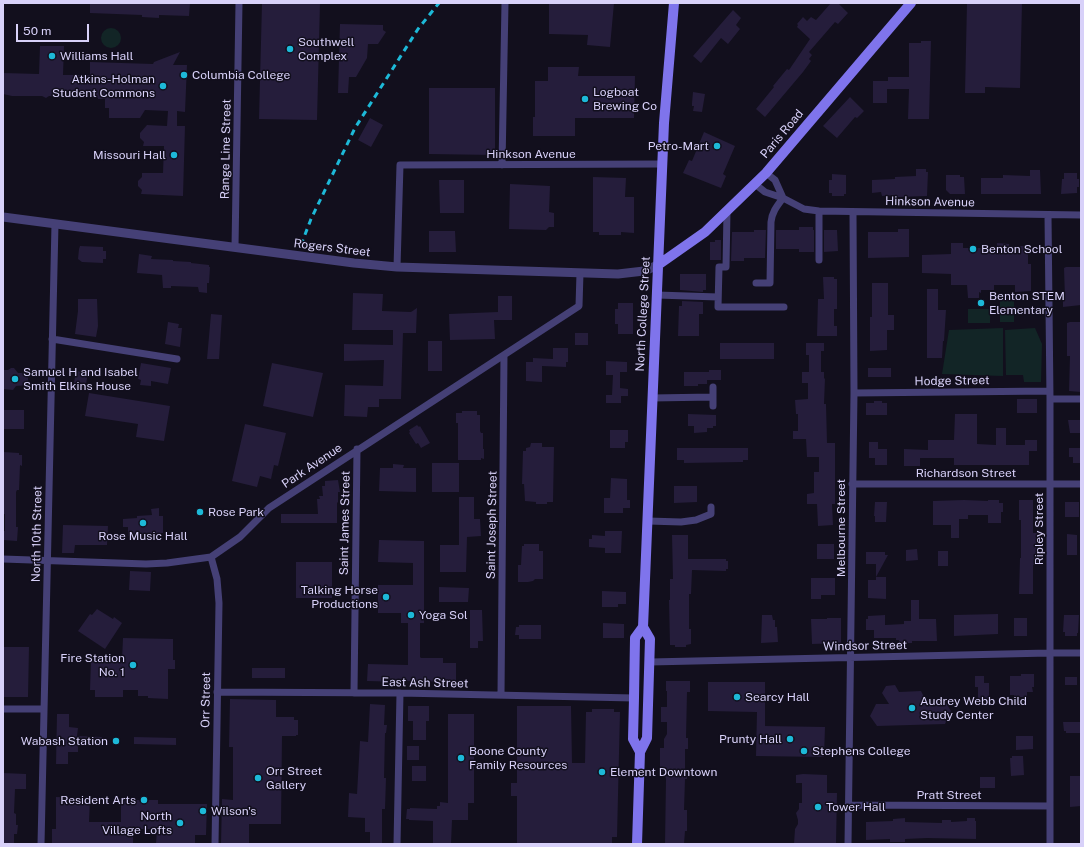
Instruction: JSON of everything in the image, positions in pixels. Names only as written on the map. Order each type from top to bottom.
[{"type":"main road","name":"North College Street","points":[[640,752],[633,739],[635,638],[643,627],[664,123],[674,3]]},
{"type":"main road","name":"Paris Road","points":[[658,265],[706,232],[766,173],[911,3]]},
{"type":"main road","name":"North College Street","points":[[637,844],[640,752],[648,738],[650,638],[643,627]]},
{"type":"street","name":"Range Line Street","points":[[235,247],[239,3]]},
{"type":"street","points":[[502,165],[505,3]]},
{"type":"street","name":"Hinkson Avenue","points":[[397,267],[400,166],[662,164]]},
{"type":"street","points":[[756,283],[770,282],[771,219],[776,207],[783,198],[776,180],[766,173]]},
{"type":"street","name":"Hinkson Avenue","points":[[755,184],[765,192],[783,198],[804,209],[819,212],[1081,215]]},
{"type":"street","points":[[727,211],[726,267],[719,267],[718,307],[784,307]]},
{"type":"street","points":[[819,212],[819,260]]},
{"type":"street","name":"Melbourne Street","points":[[848,844],[854,393],[853,212]]},
{"type":"street","name":"Ripley Street","points":[[1048,215],[1050,391],[1050,844]]},
{"type":"street","name":"Rogers Street","points":[[3,217],[354,263],[397,267],[624,274],[644,271],[658,265]]},
{"type":"street","name":"North 10th Street","points":[[41,844],[55,224]]},
{"type":"street","name":"Park Avenue","points":[[3,559],[111,564],[167,564],[210,557],[240,537],[269,508],[579,306],[580,273]]},
{"type":"street","points":[[657,295],[718,297]]},
{"type":"street","points":[[52,339],[177,359]]},
{"type":"street","name":"Saint Joseph Street","points":[[501,695],[504,356]]},
{"type":"street","points":[[713,387],[713,406]]},
{"type":"street","name":"Hodge Street","points":[[854,393],[1050,391]]},
{"type":"street","points":[[652,398],[713,397]]},
{"type":"street","points":[[1050,399],[1081,399]]},
{"type":"street","name":"Saint James Street","points":[[354,693],[357,450]]},
{"type":"street","name":"Richardson Street","points":[[852,484],[1081,484]]},
{"type":"street","points":[[648,521],[681,522],[696,520],[711,514],[711,506]]},
{"type":"street","name":"Orr Street","points":[[210,557],[217,579],[219,603],[215,844]]},
{"type":"street","name":"Windsor Street","points":[[650,662],[1081,653]]},
{"type":"street","name":"East Ash Street","points":[[217,692],[400,693],[634,698]]},
{"type":"street","points":[[397,844],[400,693]]},
{"type":"street","points":[[3,709],[44,709]]},
{"type":"street","name":"Pratt Street","points":[[848,805],[1050,806]]},
{"type":"green space","points":[[111,28],[118,31],[121,38],[118,45],[111,48],[104,45],[101,38],[104,31]]},
{"type":"green space","points":[[1000,300],[1014,300],[1014,322],[1000,322]]},
{"type":"green space","points":[[968,309],[990,309],[990,323],[968,323]]},
{"type":"green space","points":[[1003,328],[1003,376],[942,374],[949,330]]},
{"type":"green space","points":[[1035,328],[1042,344],[1041,382],[1024,382],[1023,375],[1006,375],[1005,330]]},
{"type":"building","points":[[90,3],[190,3],[189,16],[159,15],[159,18],[142,17],[142,15],[90,13]]},
{"type":"building","name":"Southwell Complex","points":[[262,3],[320,3],[317,120],[259,119]]},
{"type":"building","points":[[549,3],[614,3],[610,47],[587,45],[588,35],[549,34]]},
{"type":"building","points":[[831,3],[838,3],[848,13],[838,24],[835,22],[809,52],[812,55],[809,59],[811,61],[765,117],[756,109],[787,69],[789,70],[810,39],[797,27],[797,24],[803,17],[807,21],[811,17],[816,20]]},
{"type":"building","points":[[967,3],[1022,3],[1020,88],[985,87],[985,93],[965,93]]},
{"type":"building","points":[[733,10],[741,18],[736,25],[740,29],[728,44],[721,38],[701,63],[693,56]]},
{"type":"building","points":[[340,24],[383,25],[383,30],[386,32],[378,44],[368,44],[367,58],[356,77],[349,77],[348,93],[338,93]]},
{"type":"building","points":[[921,41],[931,41],[929,119],[908,119],[909,89],[887,89],[887,103],[873,103],[873,81],[888,81],[888,77],[909,77],[909,43],[921,43]]},
{"type":"building","points":[[40,46],[64,46],[63,75],[90,75],[90,62],[153,64],[154,62],[180,52],[173,65],[187,65],[185,112],[177,111],[177,126],[185,126],[183,196],[141,194],[142,190],[138,186],[138,181],[142,177],[142,173],[163,173],[164,146],[143,146],[144,142],[140,138],[140,133],[147,125],[167,126],[168,111],[145,110],[140,118],[109,118],[109,108],[105,108],[105,99],[49,96],[46,98],[42,96],[12,96],[3,94],[3,73],[39,74]]},
{"type":"building","name":"Logboat Brewing Co","points":[[548,67],[579,67],[578,76],[635,76],[634,118],[575,118],[575,136],[533,136],[533,117],[535,117],[535,81],[548,81]]},
{"type":"building","points":[[429,88],[495,88],[495,155],[429,154]]},
{"type":"building","points":[[693,92],[705,94],[702,112],[693,111]]},
{"type":"building","points":[[850,97],[864,111],[857,118],[855,117],[837,138],[823,126]]},
{"type":"building","points":[[370,118],[383,125],[371,147],[358,140]]},
{"type":"building","points":[[704,132],[735,146],[723,174],[726,176],[721,188],[683,173],[689,160],[692,161]]},
{"type":"building","points":[[916,169],[926,169],[926,172],[928,172],[927,196],[897,197],[897,195],[882,196],[881,192],[872,193],[872,180],[916,176]]},
{"type":"building","points":[[1030,170],[1040,170],[1041,194],[981,194],[981,178],[1003,178],[1003,175],[1030,176]]},
{"type":"building","points":[[1064,173],[1077,173],[1079,187],[1077,187],[1077,193],[1061,194]]},
{"type":"building","points":[[832,174],[846,175],[846,194],[844,194],[844,196],[832,196],[832,193],[829,193],[829,180],[832,180]]},
{"type":"building","points":[[946,175],[960,175],[960,177],[964,177],[965,194],[950,194],[946,190]]},
{"type":"building","points":[[593,177],[626,178],[625,197],[634,197],[634,233],[621,232],[621,235],[599,235],[599,232],[593,232]]},
{"type":"building","points":[[439,180],[464,180],[464,213],[440,213]]},
{"type":"building","points":[[510,184],[550,186],[549,212],[554,213],[554,227],[549,227],[546,230],[509,229]]},
{"type":"building","points":[[799,227],[813,227],[814,252],[799,252],[799,249],[776,249],[776,230],[799,230]]},
{"type":"building","points":[[898,229],[909,229],[909,257],[868,258],[868,232],[898,232]]},
{"type":"building","points":[[754,230],[766,230],[765,258],[744,258],[744,261],[731,261],[732,232],[754,232]]},
{"type":"building","points":[[824,230],[837,230],[838,251],[824,252]]},
{"type":"building","points":[[429,231],[455,231],[456,252],[429,252]]},
{"type":"building","points":[[715,240],[721,240],[721,260],[710,260],[710,242],[715,242]]},
{"type":"building","name":"Benton STEM Elementary","points":[[951,243],[963,243],[963,248],[997,248],[997,243],[1009,244],[1009,246],[1028,246],[1028,264],[1031,264],[1031,291],[1015,292],[1015,285],[994,285],[994,290],[981,290],[981,293],[979,292],[979,298],[968,298],[967,285],[951,285],[951,274],[922,273],[922,255],[951,254]]},
{"type":"building","points":[[80,246],[103,247],[103,251],[106,251],[106,259],[103,259],[103,263],[82,262],[78,259]]},
{"type":"building","points":[[139,254],[152,256],[151,259],[173,260],[209,265],[209,283],[207,283],[207,293],[199,292],[198,287],[171,286],[171,288],[163,288],[162,275],[137,273]]},
{"type":"building","points":[[1081,267],[1081,305],[1063,307],[1063,299],[1065,299],[1064,268]]},
{"type":"building","points":[[680,274],[706,274],[706,290],[703,290],[703,292],[680,290]]},
{"type":"building","points":[[823,277],[834,277],[834,279],[837,279],[837,309],[834,309],[834,326],[837,326],[837,336],[817,336],[818,299],[824,299]]},
{"type":"building","points":[[872,283],[888,283],[888,315],[894,315],[894,330],[887,330],[887,350],[870,351]]},
{"type":"building","points":[[927,289],[938,289],[938,310],[946,310],[942,358],[927,358]]},
{"type":"building","points":[[353,293],[383,294],[382,311],[411,312],[417,308],[416,333],[403,333],[401,399],[379,399],[379,407],[368,407],[367,417],[344,416],[345,385],[383,386],[384,360],[344,361],[344,344],[393,345],[393,330],[352,330]]},
{"type":"building","points":[[498,296],[512,296],[512,320],[494,320],[495,339],[450,340],[449,314],[498,312]]},
{"type":"building","points":[[78,299],[97,299],[98,326],[96,337],[75,334]]},
{"type":"building","points":[[682,301],[703,302],[703,314],[699,314],[699,336],[678,336],[679,306],[682,306]]},
{"type":"building","points":[[618,303],[633,303],[633,334],[618,334],[618,324],[615,324],[615,309],[618,309]]},
{"type":"building","points":[[211,314],[222,315],[219,359],[207,359]]},
{"type":"building","points":[[168,322],[179,324],[178,328],[182,328],[180,347],[165,344]]},
{"type":"building","points":[[1081,322],[1081,392],[1069,391],[1070,356],[1067,356],[1067,323]]},
{"type":"building","points":[[575,333],[588,333],[588,345],[575,345]]},
{"type":"building","points":[[428,341],[442,341],[442,371],[428,371]]},
{"type":"building","points":[[720,343],[774,343],[774,359],[720,359]]},
{"type":"building","points":[[806,343],[824,343],[824,351],[821,351],[821,372],[824,372],[824,379],[825,378],[824,404],[826,404],[827,443],[835,443],[835,504],[832,504],[833,525],[818,526],[817,504],[807,504],[807,494],[814,493],[814,472],[819,472],[819,457],[807,457],[806,439],[793,439],[793,431],[798,431],[798,414],[796,414],[795,400],[808,399],[808,383],[802,383],[802,372],[809,372],[809,355],[806,355]]},
{"type":"building","points":[[553,348],[568,348],[568,362],[566,362],[566,367],[542,366],[542,382],[526,381],[526,362],[533,362],[533,358],[553,359]]},
{"type":"building","points":[[606,361],[627,362],[627,372],[620,372],[620,388],[628,389],[628,396],[621,396],[621,403],[606,403],[606,395],[612,395],[613,375],[606,375]]},
{"type":"building","points":[[141,363],[171,368],[168,384],[151,381],[151,386],[140,385],[141,380],[138,379]]},
{"type":"building","points":[[272,363],[323,373],[313,417],[263,406]]},
{"type":"building","name":"Samuel H and Isabel Smith Elkins House","points":[[14,368],[18,373],[28,373],[28,385],[16,386],[13,390],[3,389],[3,370],[8,370]]},
{"type":"building","points":[[868,368],[891,368],[891,377],[868,377]]},
{"type":"building","points":[[709,370],[721,370],[721,380],[707,380],[707,384],[698,384],[698,386],[684,386],[684,372],[709,372]]},
{"type":"building","points":[[76,371],[88,373],[86,384],[74,383]]},
{"type":"building","points":[[89,393],[170,406],[164,441],[136,437],[138,424],[85,416]]},
{"type":"building","points":[[1017,399],[1037,399],[1037,413],[1017,413]]},
{"type":"building","points":[[874,401],[882,401],[882,403],[887,403],[887,415],[866,415],[866,403],[874,403]]},
{"type":"building","points":[[3,410],[24,410],[24,429],[3,429]]},
{"type":"building","points":[[462,411],[477,411],[477,415],[480,415],[480,431],[483,433],[484,459],[458,460],[458,423],[456,423],[456,413],[462,413]]},
{"type":"building","points":[[688,414],[716,415],[716,426],[713,426],[713,428],[707,428],[707,432],[694,433],[694,426],[688,426]]},
{"type":"building","points":[[955,414],[977,414],[977,444],[996,445],[996,428],[1006,428],[1006,445],[1025,445],[1025,440],[1037,440],[1037,451],[1029,451],[1029,465],[954,465],[954,458],[920,458],[920,466],[904,466],[904,449],[928,450],[928,440],[954,440]]},
{"type":"building","points":[[1068,420],[1081,420],[1081,433],[1070,433]]},
{"type":"building","points":[[245,424],[286,433],[278,466],[274,465],[271,479],[260,476],[257,487],[232,481]]},
{"type":"building","points":[[417,425],[419,427],[420,426],[430,443],[421,448],[418,443],[416,444],[409,433],[409,430]]},
{"type":"building","points":[[610,430],[628,430],[628,442],[625,442],[625,448],[610,448]]},
{"type":"building","points":[[869,442],[878,442],[878,449],[887,449],[887,465],[875,465],[875,458],[869,458]]},
{"type":"building","points":[[531,443],[542,443],[542,447],[554,447],[553,502],[547,502],[547,504],[536,504],[536,502],[525,501],[524,484],[522,484],[523,451],[526,451],[526,448],[530,447]]},
{"type":"building","points":[[677,448],[748,448],[748,460],[743,460],[743,462],[684,463],[684,460],[677,460]]},
{"type":"building","points":[[1069,448],[1081,448],[1081,463],[1073,463],[1073,457],[1069,457]]},
{"type":"building","points":[[3,452],[19,453],[19,455],[22,455],[19,490],[16,492],[16,527],[18,527],[17,541],[3,540],[3,531],[5,531],[5,514],[3,514]]},
{"type":"building","points":[[432,463],[459,463],[459,492],[432,492]]},
{"type":"building","points":[[393,464],[404,465],[403,468],[416,468],[416,492],[379,491],[380,468],[393,468]]},
{"type":"building","points":[[611,478],[627,479],[627,500],[630,500],[630,508],[623,508],[623,513],[604,513],[604,498],[610,498]]},
{"type":"building","points":[[338,480],[340,492],[338,492],[337,523],[281,523],[281,514],[318,514],[317,499],[320,499],[319,496],[323,496],[322,486],[325,486],[325,481]]},
{"type":"building","points":[[674,486],[697,486],[697,502],[674,503]]},
{"type":"building","points":[[459,497],[474,497],[474,519],[480,519],[481,536],[467,537],[466,572],[440,572],[440,545],[459,545]]},
{"type":"building","points":[[999,500],[999,503],[1003,503],[1001,523],[988,523],[988,515],[968,515],[968,519],[959,519],[959,538],[951,538],[951,525],[933,525],[933,501]]},
{"type":"building","points":[[1019,500],[1033,500],[1033,533],[1039,533],[1039,541],[1036,541],[1036,557],[1039,557],[1039,565],[1033,565],[1033,594],[1019,594],[1021,520],[1019,520]]},
{"type":"building","points":[[875,502],[887,502],[886,522],[875,522]]},
{"type":"building","points":[[1065,502],[1079,502],[1079,517],[1065,517]]},
{"type":"building","name":"Rose Music Hall","points":[[159,508],[159,516],[163,516],[163,533],[159,533],[159,536],[152,536],[151,533],[151,536],[128,536],[128,527],[123,527],[123,519],[152,515],[151,509]]},
{"type":"building","points":[[63,525],[108,526],[107,545],[75,545],[74,553],[62,553]]},
{"type":"building","points":[[605,531],[622,531],[621,553],[605,553],[605,548],[589,547],[589,539],[592,539],[592,535],[605,536]]},
{"type":"building","points":[[1067,534],[1077,535],[1077,555],[1067,555]]},
{"type":"building","points":[[672,535],[688,535],[688,559],[726,559],[726,561],[728,561],[728,569],[726,569],[726,571],[692,570],[691,594],[689,594],[689,629],[691,629],[691,644],[686,645],[686,647],[675,647],[675,645],[670,645],[669,600],[670,579],[673,579]]},
{"type":"building","points":[[379,540],[424,541],[424,623],[420,623],[420,657],[443,658],[443,663],[456,663],[456,682],[367,681],[368,664],[408,665],[408,623],[401,623],[401,613],[378,613],[378,585],[413,585],[413,563],[378,562]]},
{"type":"building","points":[[524,544],[539,544],[539,551],[543,551],[543,579],[518,582],[518,565],[521,565],[522,546],[524,546]]},
{"type":"building","points":[[817,544],[834,544],[834,559],[817,559]]},
{"type":"building","points":[[917,549],[918,560],[906,561],[906,550]]},
{"type":"building","points":[[938,551],[948,551],[948,566],[938,566]]},
{"type":"building","points":[[866,552],[885,552],[885,555],[888,555],[876,577],[876,564],[866,564]]},
{"type":"building","points":[[296,562],[332,562],[332,598],[296,598]]},
{"type":"building","points":[[130,571],[151,572],[150,591],[129,590]]},
{"type":"building","points":[[876,577],[886,577],[886,599],[868,598],[868,580],[876,580]]},
{"type":"building","points":[[811,578],[835,578],[835,595],[821,595],[821,599],[811,599]]},
{"type":"building","points":[[439,587],[469,588],[468,602],[439,602]]},
{"type":"building","points":[[602,591],[626,592],[626,604],[618,604],[618,607],[602,607]]},
{"type":"building","points":[[911,600],[919,600],[919,619],[936,619],[937,641],[912,641],[912,643],[899,643],[899,640],[896,640],[896,638],[874,638],[874,630],[866,630],[866,619],[868,619],[868,616],[885,615],[885,625],[904,624],[904,621],[911,621]]},
{"type":"building","points":[[97,609],[113,619],[114,617],[122,623],[105,649],[78,631],[90,614],[92,615]]},
{"type":"building","points":[[470,610],[482,610],[483,641],[478,641],[478,648],[470,648]]},
{"type":"building","points":[[998,614],[998,634],[954,636],[954,615]]},
{"type":"building","points":[[762,615],[772,615],[773,620],[775,620],[778,642],[761,643]]},
{"type":"building","points":[[1064,615],[1079,615],[1077,636],[1065,636],[1065,632],[1063,632]]},
{"type":"building","points":[[841,618],[841,643],[812,644],[811,619]]},
{"type":"building","points":[[1014,618],[1027,618],[1027,636],[1014,636]]},
{"type":"building","points":[[603,623],[624,624],[624,638],[603,638]]},
{"type":"building","points":[[519,625],[541,625],[541,639],[519,639],[519,635],[515,635],[516,627],[519,627]]},
{"type":"building","name":"Fire Station No. 1","points":[[123,638],[173,639],[173,660],[175,660],[175,669],[168,669],[168,699],[138,696],[138,690],[123,690],[123,697],[95,697],[95,690],[90,690],[91,660],[123,661]]},
{"type":"building","points":[[3,647],[29,647],[28,697],[3,697]]},
{"type":"building","points":[[252,668],[285,668],[285,678],[252,678]]},
{"type":"building","points":[[1021,674],[1034,674],[1034,687],[1032,687],[1033,692],[1027,692],[1027,697],[1014,697],[1014,695],[1010,695],[1010,676],[1021,676]]},
{"type":"building","points":[[975,676],[984,676],[984,683],[989,683],[989,699],[978,699],[978,687],[975,687]]},
{"type":"building","points":[[1065,677],[1077,677],[1077,685],[1065,685]]},
{"type":"building","points":[[666,681],[690,681],[690,692],[687,692],[686,738],[688,738],[688,749],[685,749],[685,771],[687,771],[687,779],[685,779],[684,810],[687,810],[687,831],[685,831],[684,844],[665,844],[666,779],[664,772],[660,772],[660,748],[664,748],[664,739],[667,734],[667,722],[661,722],[661,707],[667,707]]},
{"type":"building","points":[[708,682],[765,682],[765,726],[825,727],[824,757],[756,756],[757,712],[708,711]]},
{"type":"building","name":"Audrey Webb Child Study Center","points":[[895,685],[899,692],[921,691],[925,699],[944,700],[951,711],[945,724],[877,726],[870,716],[876,704],[889,704],[882,693],[886,686]]},
{"type":"building","points":[[230,699],[276,700],[276,717],[294,717],[294,720],[298,720],[298,735],[282,736],[281,824],[249,824],[249,844],[221,844],[222,799],[233,800],[233,747],[229,747]]},
{"type":"building","points":[[370,704],[385,705],[384,725],[387,725],[385,733],[384,778],[386,778],[385,809],[382,809],[382,844],[370,844],[370,832],[365,832],[365,818],[348,817],[349,793],[357,794],[360,741],[368,742]]},
{"type":"building","points":[[408,706],[429,706],[429,721],[426,721],[426,740],[413,740],[413,721],[408,721]]},
{"type":"building","points":[[517,706],[571,706],[572,763],[585,763],[586,712],[592,712],[592,709],[614,709],[614,712],[620,712],[617,837],[612,837],[612,844],[517,844],[517,796],[511,796],[511,783],[517,783]]},
{"type":"building","name":"Wabash Station","points":[[57,714],[69,714],[69,727],[78,728],[77,736],[102,737],[102,744],[78,744],[78,752],[68,752],[68,764],[56,764]]},
{"type":"building","name":"Boone County Family Resources","points":[[448,714],[474,714],[474,803],[468,803],[468,820],[452,820],[451,844],[433,844],[433,821],[406,819],[407,809],[437,809],[437,806],[440,806],[440,802],[448,803]]},
{"type":"building","points":[[1063,722],[1081,722],[1081,733],[1066,733],[1066,731],[1064,731]]},
{"type":"building","points":[[1016,736],[1033,736],[1033,749],[1016,750]]},
{"type":"building","points":[[134,737],[176,738],[176,745],[134,744]]},
{"type":"building","points":[[407,746],[419,746],[419,760],[407,760]]},
{"type":"building","points":[[1012,756],[1023,756],[1024,775],[1011,776],[1010,758],[1012,758]]},
{"type":"building","points":[[412,766],[426,766],[426,781],[412,781]]},
{"type":"building","points":[[3,773],[26,774],[26,789],[15,789],[14,813],[16,814],[16,825],[18,825],[17,834],[14,834],[14,844],[3,844]]},
{"type":"building","name":"Tower Hall","points":[[796,775],[827,775],[827,793],[837,793],[836,844],[794,844],[795,829],[798,824],[796,813],[799,809],[799,803],[802,803],[802,783],[796,783]]},
{"type":"building","points":[[1070,776],[1081,776],[1081,806],[1070,807]]},
{"type":"building","points":[[980,777],[995,777],[995,788],[980,788]]},
{"type":"building","points":[[56,797],[90,798],[89,822],[121,822],[121,800],[158,800],[158,804],[207,804],[206,835],[195,835],[195,844],[156,844],[157,829],[133,829],[133,844],[52,844],[52,829],[56,829]]},
{"type":"building","points":[[905,818],[905,822],[942,823],[942,820],[951,820],[951,822],[967,821],[967,818],[975,818],[976,839],[927,838],[905,839],[905,842],[890,842],[890,839],[866,840],[866,822],[893,821],[893,819]]},
{"type":"railway","points":[[301,245],[311,219],[355,128],[418,29],[439,3]]},
{"type":"place","name":"Southwell Complex","points":[[290,49]]},
{"type":"place","name":"Williams Hall","points":[[52,56]]},
{"type":"place","name":"Columbia College","points":[[184,75]]},
{"type":"place","name":"Atkins-Holman Student Commons","points":[[163,86]]},
{"type":"place","name":"Logboat Brewing Co","points":[[585,99]]},
{"type":"place","name":"Petro-Mart","points":[[717,146]]},
{"type":"place","name":"Missouri Hall","points":[[174,155]]},
{"type":"place","name":"Benton School","points":[[973,249]]},
{"type":"place","name":"Benton STEM Elementary","points":[[981,303]]},
{"type":"place","name":"Samuel H and Isabel Smith Elkins House","points":[[15,379]]},
{"type":"place","name":"Rose Park","points":[[200,512]]},
{"type":"place","name":"Rose Music Hall","points":[[143,523]]},
{"type":"place","name":"Talking Horse Productions","points":[[386,597]]},
{"type":"place","name":"Yoga Sol","points":[[411,615]]},
{"type":"place","name":"Fire Station No. 1","points":[[133,665]]},
{"type":"place","name":"Searcy Hall","points":[[737,697]]},
{"type":"place","name":"Audrey Webb Child Study Center","points":[[912,708]]},
{"type":"place","name":"Prunty Hall","points":[[790,739]]},
{"type":"place","name":"Wabash Station","points":[[116,741]]},
{"type":"place","name":"Stephens College","points":[[804,751]]},
{"type":"place","name":"Boone County Family Resources","points":[[461,758]]},
{"type":"place","name":"Element Downtown","points":[[602,772]]},
{"type":"place","name":"Orr Street Gallery","points":[[258,778]]},
{"type":"place","name":"Resident Arts","points":[[144,800]]},
{"type":"place","name":"Tower Hall","points":[[818,807]]},
{"type":"place","name":"Wilson's","points":[[203,811]]},
{"type":"place","name":"North Village Lofts","points":[[180,823]]}]
